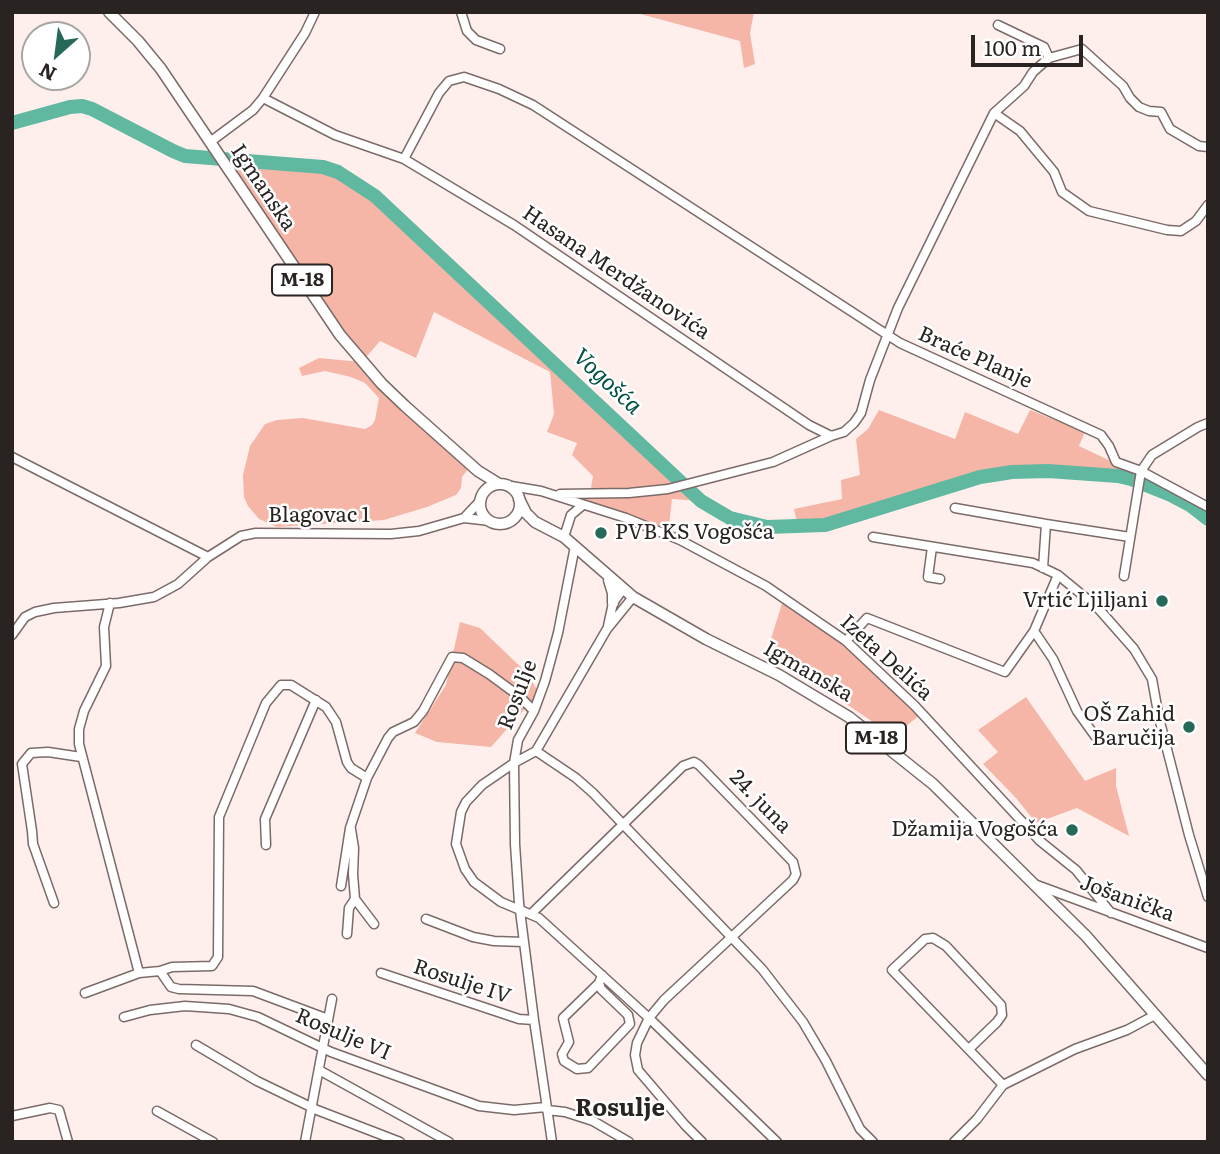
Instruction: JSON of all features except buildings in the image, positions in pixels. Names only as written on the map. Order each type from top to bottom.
[{"type":"main road","name":"Igmanska","points":[[108,12],[138,41],[161,69],[305,286],[347,344],[382,384],[478,471],[502,484]]},
{"type":"main road","points":[[478,471],[482,513],[490,521]]},
{"type":"main road","points":[[482,497],[493,485],[502,484]]},
{"type":"main road","name":"M-18","points":[[502,484],[515,491],[519,498]]},
{"type":"main road","name":"Igmanska","points":[[519,498],[526,513],[535,522],[564,537],[633,597],[705,639],[779,675],[849,717],[933,784],[1086,936],[1208,1074]]},
{"type":"main road","points":[[508,522],[518,512],[519,498]]},
{"type":"main road","name":"M-18","points":[[490,521],[508,522]]},
{"type":"main road","name":"Igmanska","points":[[508,522],[535,522]]},
{"type":"main road","points":[[607,576],[613,593],[613,603]]},
{"type":"street","points":[[210,142],[253,110],[263,99],[315,12]]},
{"type":"street","points":[[461,12],[467,31],[476,40],[500,48]]},
{"type":"street","points":[[998,25],[1044,47],[1049,58],[1082,50],[1122,86],[1139,107],[1161,112],[1170,129],[1199,146],[1208,147]]},
{"type":"street","name":"Braće Planje","points":[[1049,58],[1032,72],[1024,86],[994,113],[887,333],[916,352],[1101,435],[1116,462],[1182,491],[1208,507]]},
{"type":"street","points":[[404,159],[443,86],[456,78],[464,77],[481,82],[533,105],[887,333],[861,412],[844,432],[773,462],[668,489],[629,494],[552,494]]},
{"type":"street","name":"Hasana Merdžanovića","points":[[263,99],[335,135],[404,159],[514,225],[809,425],[831,436]]},
{"type":"street","points":[[994,113],[1020,131],[1054,172],[1062,192],[1089,211],[1181,231],[1196,221],[1208,205]]},
{"type":"street","points":[[1124,576],[1141,474],[1152,455],[1208,423]]},
{"type":"street","points":[[12,457],[208,557]]},
{"type":"street","name":"Izeta Delića","points":[[502,484],[552,494],[626,518],[680,540],[766,586],[846,641],[915,706],[1040,841],[1083,877],[1111,913]]},
{"type":"street","points":[[519,498],[530,489]]},
{"type":"street","points":[[464,518],[482,497]]},
{"type":"street","points":[[564,537],[571,515],[583,505]]},
{"type":"street","points":[[955,508],[1130,537]]},
{"type":"street","points":[[464,518],[490,521]]},
{"type":"street","name":"Blagovac 1","points":[[12,635],[25,617],[34,612],[154,597],[167,592],[208,557],[241,536],[256,533],[391,534],[419,531],[464,518]]},
{"type":"street","points":[[1043,568],[1046,524]]},
{"type":"street","points":[[873,537],[1033,563],[1058,575],[1097,607],[1134,649],[1152,679],[1189,835],[1208,897]]},
{"type":"street","name":"Rosulje","points":[[552,1142],[524,942],[515,844],[514,763],[518,740],[534,711],[545,681],[558,633],[575,546]]},
{"type":"street","points":[[932,547],[928,578],[940,579]]},
{"type":"street","points":[[846,641],[867,618],[1005,672],[1034,631],[1058,575]]},
{"type":"street","points":[[607,629],[613,603],[622,589]]},
{"type":"street","points":[[633,597],[607,629],[536,751],[482,785],[466,802],[461,812],[456,844],[465,869],[474,882],[501,902],[539,918],[601,979],[649,1018],[777,1142]]},
{"type":"street","points":[[110,603],[104,627],[106,666],[84,711],[79,729],[81,757],[139,973]]},
{"type":"street","points":[[1034,631],[1053,659],[1077,710],[1095,736]]},
{"type":"street","points":[[341,886],[351,828],[368,778],[393,732],[414,722],[424,712],[452,657],[463,658],[489,674],[534,711]]},
{"type":"street","points":[[85,993],[139,973],[172,967],[212,966],[215,963],[218,957],[219,824],[222,808],[266,703],[278,688],[286,683],[316,700],[332,714],[351,768],[368,778]]},
{"type":"street","points":[[266,845],[265,819],[316,700]]},
{"type":"street","points":[[536,751],[576,778],[623,823],[762,970],[803,1022],[860,1129],[873,1142]]},
{"type":"street","points":[[54,903],[33,844],[22,764],[31,752],[81,757]]},
{"type":"street","name":"24. juna","points":[[623,823],[683,766],[694,762],[793,862],[796,874],[793,880],[664,1000],[649,1018],[637,1043],[635,1055],[638,1070],[702,1142]]},
{"type":"street","points":[[531,914],[623,823]]},
{"type":"street","points":[[351,828],[355,848],[355,900],[374,924]]},
{"type":"street","name":"Jošanička","points":[[1034,884],[1208,948]]},
{"type":"street","points":[[347,934],[349,908],[355,900]]},
{"type":"street","points":[[426,919],[494,942],[524,942]]},
{"type":"street","points":[[969,1049],[1002,1015],[1001,1005],[946,946],[933,938],[925,939],[891,970],[1003,1085]]},
{"type":"street","points":[[160,971],[171,987],[253,991],[327,1019]]},
{"type":"street","name":"Rosulje IV","points":[[381,973],[519,1019],[534,1020]]},
{"type":"street","points":[[601,979],[601,989],[628,1015],[630,1024],[588,1068],[577,1069],[564,1061],[562,1054],[569,1042],[563,1018],[601,979]]},
{"type":"street","points":[[305,1142],[332,999]]},
{"type":"street","name":"Rosulje VI","points":[[124,1017],[150,1010],[185,1006],[229,1009],[258,1017],[321,1047],[479,1106],[514,1110],[547,1108]]},
{"type":"street","points":[[954,1142],[977,1119],[1003,1085],[1075,1049],[1127,1030],[1155,1014]]},
{"type":"street","points":[[196,1045],[257,1081],[311,1108],[400,1142]]},
{"type":"street","points":[[319,1070],[449,1142]]},
{"type":"street","points":[[12,1116],[50,1108],[59,1110],[68,1142]]},
{"type":"street","points":[[547,1108],[593,1121],[629,1142]]},
{"type":"street","points":[[157,1111],[213,1142]]},
{"type":"shaded area","points":[[633,12],[754,12],[750,33],[755,64],[744,68],[740,41]]},
{"type":"shaded area","points":[[222,160],[323,167],[357,183],[375,196],[701,501],[672,499],[668,535],[556,496],[590,494],[593,476],[572,455],[577,443],[547,432],[554,414],[550,372],[434,312],[416,358],[380,341],[362,362],[472,464],[462,477],[461,488],[456,495],[384,520],[277,527],[259,519],[244,497],[243,475],[250,446],[265,424],[303,418],[365,429],[375,420],[379,398],[365,383],[351,377],[325,371],[302,376],[299,368],[319,358],[361,362]]},
{"type":"shaded area","points":[[879,410],[955,439],[965,412],[1018,434],[1030,410],[1085,432],[1079,446],[1208,507],[1208,519],[1171,495],[1131,479],[1048,471],[1012,472],[980,477],[825,525],[798,528],[794,509],[842,499],[841,480],[860,475],[856,439],[868,429]]},
{"type":"shaded area","points":[[784,597],[846,641],[920,715],[891,738],[870,720],[820,686],[766,655]]},
{"type":"shaded area","points":[[460,622],[480,628],[527,673],[539,693],[491,747],[437,742],[415,733],[446,685]]},
{"type":"shaded area","points":[[1026,697],[1085,781],[1116,768],[1116,786],[1129,836],[1077,808],[1036,823],[983,764],[998,752],[978,730]]},
{"type":"waterway","name":"Vogošća","points":[[12,123],[82,106],[185,156],[323,167],[338,172],[375,196],[701,501],[730,518],[767,527],[825,525],[980,477],[1012,472],[1048,471],[1131,479],[1171,495],[1208,519]]},
{"type":"place","name":"PVB KS Vogošća","points":[[601,533]]},
{"type":"place","name":"Vrtić Ljiljani","points":[[1162,601]]},
{"type":"place","name":"OŠ Zahid Baručija","points":[[1189,727]]},
{"type":"place","name":"Džamija Vogošća","points":[[1072,830]]},
{"type":"district","name":"Rosulje","points":[[620,1109]]}]
